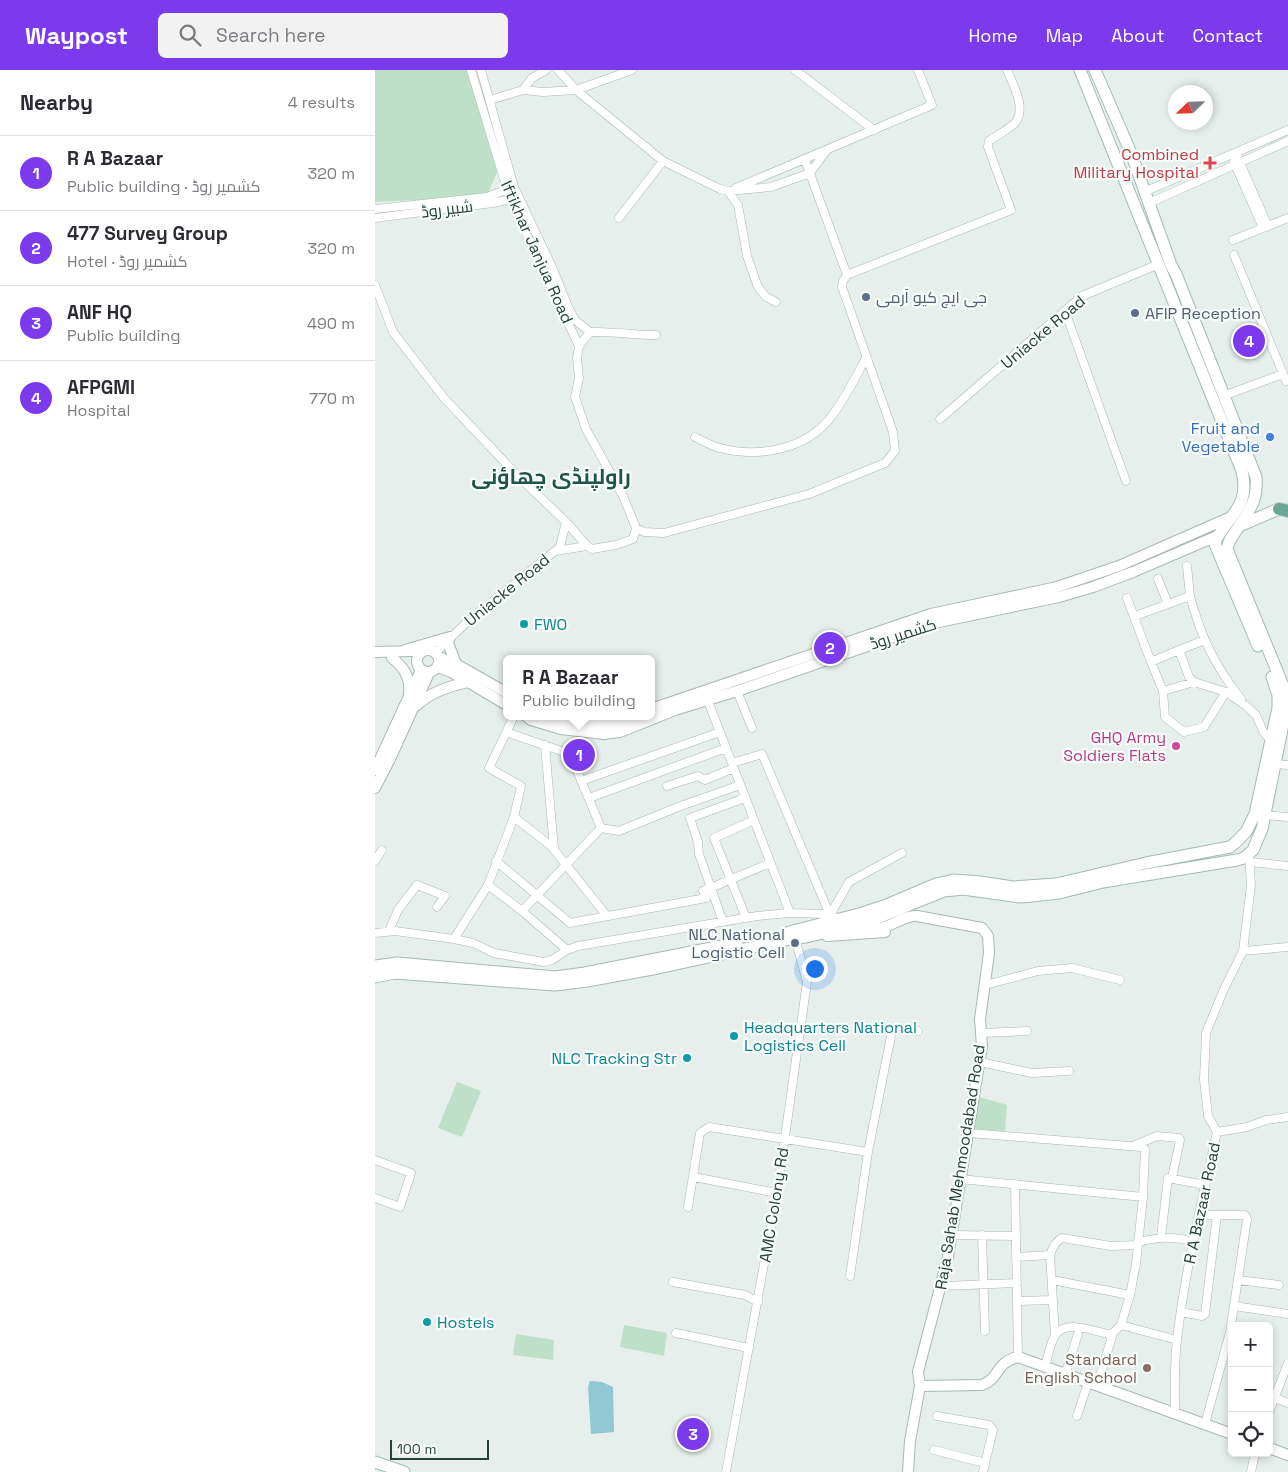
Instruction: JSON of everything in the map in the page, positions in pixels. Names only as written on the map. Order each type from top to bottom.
[{"type":"main road","points":[[1080,70],[1159,264],[1208,372],[1223,396],[1256,477],[1256,496],[1251,507]]},
{"type":"main road","points":[[378,978],[395,973],[555,985],[587,981],[800,938],[944,891],[963,889],[1020,897],[1050,894],[1103,882],[1249,858],[1257,844],[1265,815],[1286,709],[1286,696],[1228,553],[1229,541],[1245,494],[1243,477],[1176,274],[1171,265],[1131,153],[1095,70]]},
{"type":"main road","points":[[1118,161],[1131,153]]},
{"type":"main road","name":"کشمیر روڈ","points":[[1236,521],[1251,507],[1286,509]]},
{"type":"main road","name":"کشمیر روڈ","points":[[1236,521],[1286,509]]},
{"type":"main road","points":[[375,966],[397,962],[555,977],[585,973],[812,928],[842,919],[862,919],[885,906],[936,884],[954,880],[1013,887],[1056,884],[1145,863],[1225,849],[1240,839],[1251,824],[1277,716],[1278,695],[1216,547],[1215,541],[1217,536],[1236,521]]},
{"type":"main road","points":[[375,1462],[404,1472]]},
{"type":"street","name":"Iftikhar Janjua Road","points":[[471,70],[511,188],[519,197],[575,320],[590,332]]},
{"type":"street","name":"Iftikhar Janjua Road","points":[[481,70],[511,188],[510,199],[579,346]]},
{"type":"street","points":[[523,90],[532,78],[547,70]]},
{"type":"street","points":[[558,70],[576,90],[663,161],[720,189],[728,191],[771,187],[810,173],[826,151]]},
{"type":"street","points":[[490,100],[523,90],[543,92],[576,90],[632,70]]},
{"type":"street","points":[[795,70],[874,130]]},
{"type":"street","points":[[728,191],[805,160],[933,104],[919,70]]},
{"type":"street","points":[[636,528],[644,532],[664,533],[809,494],[885,463],[895,451],[893,432],[842,288],[843,281],[847,275],[1011,210],[988,147],[989,141],[1014,125],[1019,118],[1020,109],[1007,70]]},
{"type":"street","points":[[1147,198],[1233,153],[1288,130]]},
{"type":"street","points":[[1147,198],[1237,164],[1288,141]]},
{"type":"street","points":[[1233,153],[1266,227]]},
{"type":"street","points":[[805,160],[847,275]]},
{"type":"street","points":[[619,218],[663,161]]},
{"type":"street","name":"شبیر روڈ","points":[[375,209],[487,197],[511,188]]},
{"type":"street","points":[[728,191],[738,205],[747,256],[758,287],[766,297],[777,302]]},
{"type":"street","name":"شبیر روڈ","points":[[375,218],[493,203],[519,197]]},
{"type":"street","points":[[1233,240],[1288,218]]},
{"type":"street","points":[[1223,396],[1285,377],[1235,256]]},
{"type":"street","name":"Uniacke Road","points":[[940,419],[1082,296],[1159,264]]},
{"type":"street","points":[[375,285],[393,332],[439,390],[517,475],[592,549],[616,545],[633,539],[636,528],[623,496],[586,429],[575,397],[579,378],[577,358],[579,346],[590,332],[610,331],[637,335],[656,335]]},
{"type":"street","points":[[1065,311],[1126,481]]},
{"type":"street","points":[[695,437],[719,448],[759,453],[793,445],[807,439],[830,419],[866,358]]},
{"type":"street","name":"کشمیر روڈ","points":[[1029,598],[1236,521]]},
{"type":"street","name":"Uniacke Road","points":[[429,662],[450,637],[560,547],[566,522]]},
{"type":"street","name":"کشمیر روڈ","points":[[655,708],[733,689],[931,614],[960,613],[1093,587],[1217,536]]},
{"type":"street","points":[[555,551],[587,546]]},
{"type":"street","points":[[1187,566],[1190,596],[1199,628],[1225,680],[1245,705]]},
{"type":"street","points":[[1089,576],[1093,587]]},
{"type":"street","points":[[1159,580],[1168,604]]},
{"type":"street","points":[[1135,616],[1190,596]]},
{"type":"street","points":[[1127,598],[1163,690],[1165,717],[1184,732],[1204,727],[1226,692]]},
{"type":"street","points":[[375,652],[405,650],[450,637]]},
{"type":"street","points":[[450,637],[448,643],[456,664]]},
{"type":"street","points":[[1151,662],[1205,640]]},
{"type":"street","points":[[405,650],[469,682],[503,703]]},
{"type":"street","points":[[1179,650],[1189,677],[1194,682],[1226,692],[1245,705],[1256,715],[1263,731],[1271,741]]},
{"type":"street","points":[[375,658],[456,664],[503,692]]},
{"type":"street","points":[[392,658],[402,666],[407,674],[410,685],[409,697]]},
{"type":"street","points":[[375,770],[409,697],[429,662]]},
{"type":"street","points":[[375,788],[412,709],[429,662]]},
{"type":"street","points":[[412,709],[429,695],[469,682]]},
{"type":"street","points":[[1163,690],[1194,682]]},
{"type":"street","points":[[733,689],[752,728]]},
{"type":"street","points":[[706,695],[789,913]]},
{"type":"street","name":"کشمیر روڈ","points":[[655,718],[706,695]]},
{"type":"street","points":[[453,939],[488,885],[514,817],[521,786],[489,768],[511,720]]},
{"type":"street","name":"کشمیر روڈ","points":[[535,720],[561,730],[604,734],[620,732],[650,720]]},
{"type":"street","points":[[563,720],[604,724],[618,723],[625,720]]},
{"type":"street","points":[[506,732],[570,754],[601,828]]},
{"type":"street","points":[[581,781],[720,732]]},
{"type":"street","points":[[545,745],[553,849]]},
{"type":"street","points":[[589,798],[726,748]]},
{"type":"street","points":[[667,786],[698,776],[705,780],[762,754],[830,915]]},
{"type":"street","points":[[1275,764],[1288,765]]},
{"type":"street","points":[[601,828],[619,831],[677,807],[740,785]]},
{"type":"street","points":[[723,922],[699,854],[698,842],[690,818],[745,798]]},
{"type":"street","points":[[1265,815],[1288,817]]},
{"type":"street","points":[[514,817],[553,849],[607,916]]},
{"type":"street","points":[[746,918],[714,838],[754,820]]},
{"type":"street","points":[[522,911],[601,828]]},
{"type":"street","points":[[375,861],[382,850]]},
{"type":"street","points":[[830,915],[849,882],[902,853]]},
{"type":"street","points":[[1249,858],[1288,866]]},
{"type":"street","name":"R A Bazaar Road","points":[[1175,1413],[1174,1373],[1181,1312],[1217,1132],[1208,1116],[1204,1079],[1206,1033],[1224,989],[1243,951],[1251,885],[1249,858]]},
{"type":"street","points":[[497,861],[570,923],[706,898],[703,891],[770,863]]},
{"type":"street","points":[[488,885],[522,911],[567,950]]},
{"type":"street","points":[[389,931],[398,910],[417,886],[445,896],[437,908]]},
{"type":"street","points":[[375,932],[389,931],[453,939],[473,943],[494,953],[544,962],[552,960],[567,950],[578,946],[746,918],[789,913],[830,915],[842,919]]},
{"type":"street","points":[[862,919],[877,928],[882,928],[904,918],[917,916]]},
{"type":"street","points":[[800,938],[889,932],[917,916]]},
{"type":"street","name":"Raja Sahab Mehmoodabad Road","points":[[908,1472],[910,1441],[920,1386],[918,1372],[942,1286],[969,1133],[982,1046],[980,1019],[989,953],[988,936],[982,928],[917,916]]},
{"type":"street","name":"AMC Colony Rd","points":[[726,1472],[777,1193],[807,982],[800,938]]},
{"type":"street","points":[[1243,951],[1288,947]]},
{"type":"street","points":[[985,985],[1038,971],[1072,968],[1120,980]]},
{"type":"street","points":[[850,1276],[868,1152],[892,1031],[895,1028],[918,1031]]},
{"type":"street","points":[[981,1033],[1027,1031]]},
{"type":"street","points":[[980,1062],[1032,1073],[1069,1071]]},
{"type":"street","points":[[1217,1132],[1247,1127],[1266,1120],[1288,1117]]},
{"type":"street","points":[[688,1207],[700,1133],[709,1127],[868,1152]]},
{"type":"street","points":[[969,1133],[1131,1146],[1145,1149],[1143,1198],[1130,1295],[1121,1325],[1113,1333],[1077,1416]]},
{"type":"street","points":[[1131,1146],[1157,1136],[1179,1138],[1173,1178]]},
{"type":"street","points":[[375,1160],[411,1173],[400,1207],[375,1198]]},
{"type":"street","points":[[694,1177],[777,1193]]},
{"type":"street","points":[[1161,1237],[1167,1180],[1170,1177],[1205,1185]]},
{"type":"street","points":[[960,1179],[1143,1198]]},
{"type":"street","points":[[1015,1184],[1018,1357]]},
{"type":"street","points":[[1199,1215],[1245,1215],[1247,1217],[1234,1306],[1225,1350],[1205,1424]]},
{"type":"street","points":[[1181,1312],[1202,1316],[1205,1314],[1217,1215]]},
{"type":"street","points":[[951,1235],[1016,1236]]},
{"type":"street","points":[[982,1235],[985,1331]]},
{"type":"street","points":[[1045,1367],[1055,1334],[1050,1255],[1062,1238],[1111,1246],[1138,1244],[1161,1237],[1175,1237],[1194,1242]]},
{"type":"street","points":[[1016,1257],[1050,1255]]},
{"type":"street","points":[[1052,1280],[1130,1295]]},
{"type":"street","points":[[1238,1280],[1279,1286]]},
{"type":"street","points":[[673,1282],[745,1295],[758,1302]]},
{"type":"street","points":[[942,1286],[1017,1283]]},
{"type":"street","points":[[1018,1301],[1053,1300]]},
{"type":"street","points":[[1234,1306],[1288,1314]]},
{"type":"street","points":[[1121,1325],[1177,1340]]},
{"type":"street","points":[[1055,1334],[1062,1328],[1069,1326],[1108,1334],[1113,1333]]},
{"type":"street","points":[[675,1333],[749,1348]]},
{"type":"street","points":[[1065,1375],[1078,1334]]},
{"type":"street","points":[[920,1386],[982,1386],[990,1383],[1002,1364],[1009,1359],[1018,1357],[1228,1433]]},
{"type":"street","points":[[1273,1403],[1288,1363]]},
{"type":"street","points":[[1275,1398],[1288,1403]]},
{"type":"street","points":[[937,1416],[989,1425],[991,1427],[993,1430],[983,1472]]},
{"type":"street","points":[[1273,1449],[1288,1455]]},
{"type":"street","points":[[934,1450],[985,1463]]},
{"type":"street","points":[[1251,1472],[1254,1457]]},
{"type":"green space","points":[[375,70],[467,70],[498,170],[488,193],[438,199],[375,202]]},
{"type":"green space","points":[[457,1082],[481,1091],[462,1137],[438,1128]]},
{"type":"green space","points":[[976,1096],[1007,1105],[1005,1131],[971,1130]]},
{"type":"green space","points":[[624,1325],[667,1333],[664,1356],[620,1347]]},
{"type":"green space","points":[[516,1334],[554,1340],[553,1360],[513,1355]]},
{"type":"water","points":[[590,1381],[602,1382],[613,1387],[614,1432],[591,1434],[588,1387]]},
{"type":"place","name":"Combined Military Hospital","points":[[1210,163]]},
{"type":"place","name":"جی ایچ کیو آرمی","points":[[866,297]]},
{"type":"place","name":"AFIP Reception","points":[[1135,313]]},
{"type":"place","name":"AFPGMI","points":[[1249,341]]},
{"type":"place","name":"Fruit and Vegetable","points":[[1270,437]]},
{"type":"place","name":"FWO","points":[[524,624]]},
{"type":"place","name":"477 Survey Group","points":[[830,648]]},
{"type":"place","name":"GHQ Army Soldiers Flats","points":[[1176,746]]},
{"type":"place","name":"R A Bazaar","points":[[579,755]]},
{"type":"place","name":"NLC National Logistic Cell","points":[[795,943]]},
{"type":"place","name":"Headquarters National Logistics Cell","points":[[734,1036]]},
{"type":"place","name":"NLC Tracking Str","points":[[687,1058]]},
{"type":"place","name":"Hostels","points":[[427,1322]]},
{"type":"place","name":"Standard English School","points":[[1147,1368]]},
{"type":"place","name":"ANF HQ","points":[[693,1434]]},
{"type":"district","name":"راولپنڈی چھاؤنی","points":[[551,476]]}]
